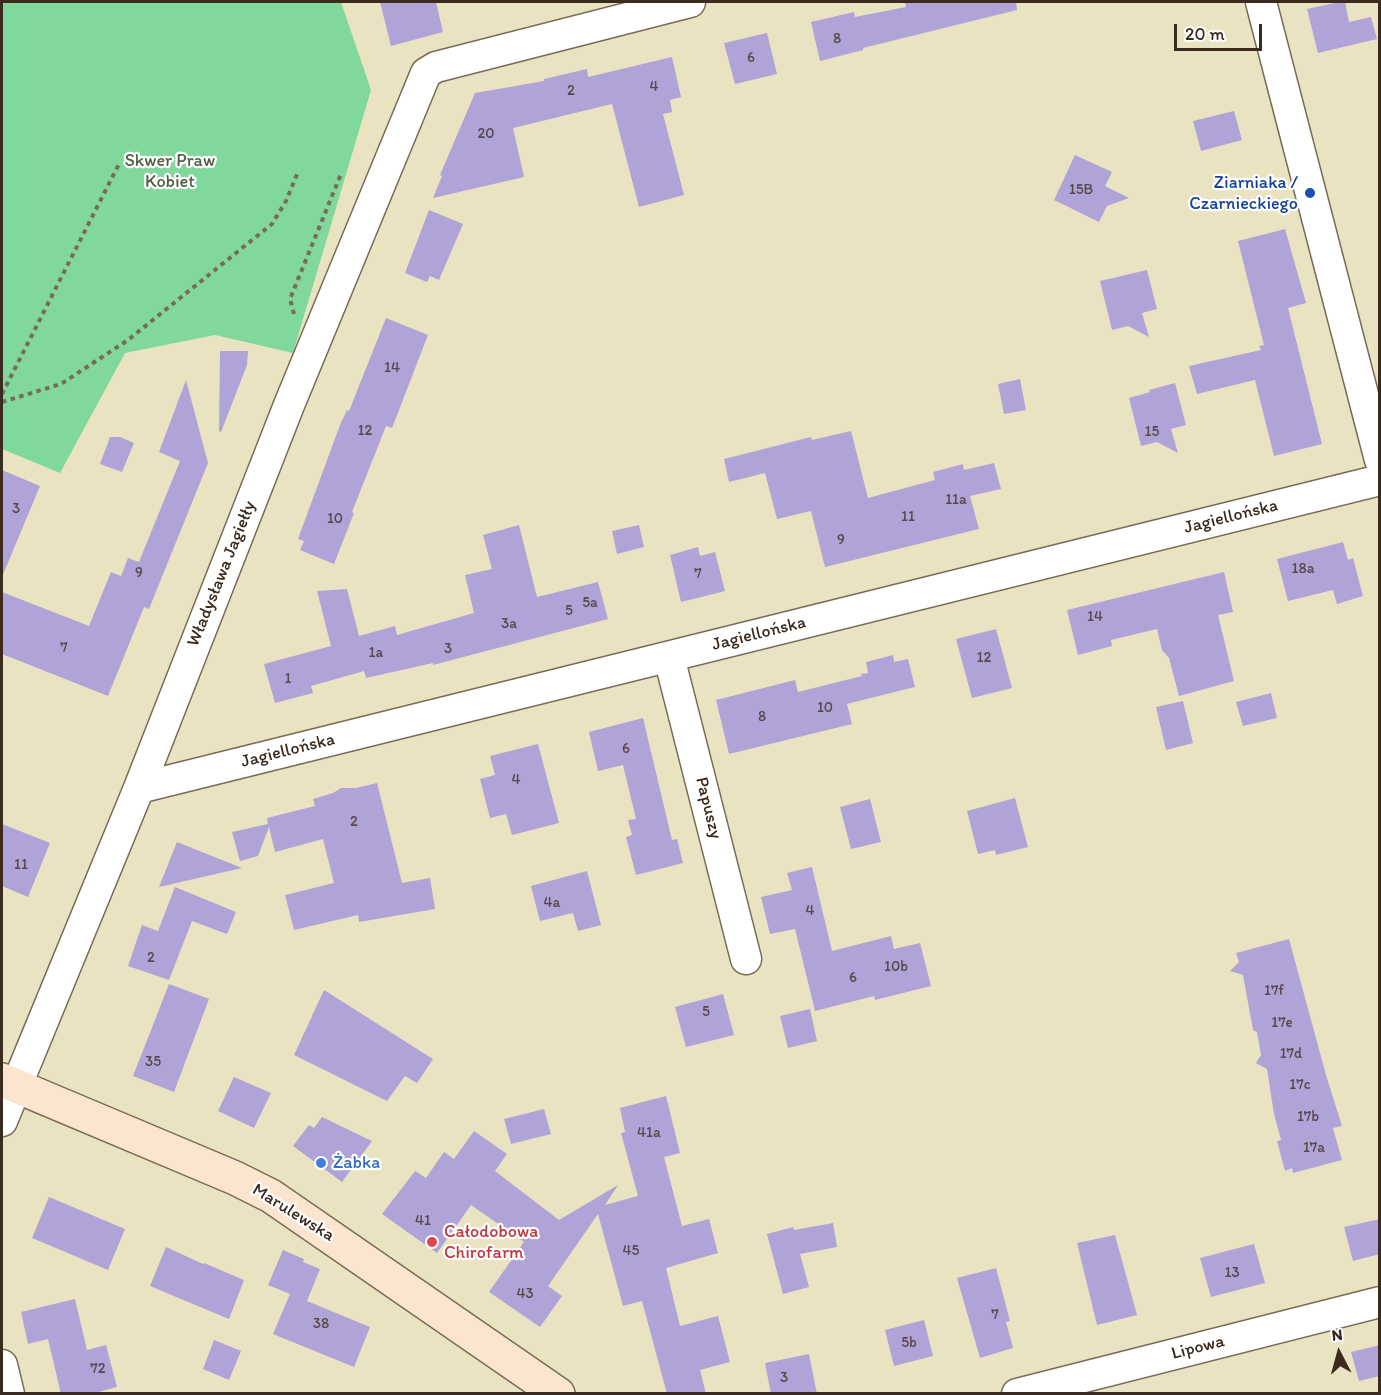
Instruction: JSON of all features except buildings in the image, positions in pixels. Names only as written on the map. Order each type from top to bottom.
[{"type":"street","name":"Władysława Jagiełły","points":[[2,1121],[8,1083],[139,788],[280,428],[426,73],[436,67],[690,2]]},
{"type":"street","points":[[1261,2],[1380,460]]},
{"type":"street","name":"Jagiellońska","points":[[139,788],[1380,480]]},
{"type":"street","name":"Papuszy","points":[[669,657],[746,959]]},
{"type":"street","name":"Marulewska","points":[[8,1083],[234,1178],[271,1196],[558,1394]]},
{"type":"street","name":"Lipowa","points":[[1017,1394],[1380,1302]]},
{"type":"street","points":[[2,1365],[9,1394]]},
{"type":"path","points":[[2,394],[120,162]]},
{"type":"path","points":[[2,402],[61,384],[128,340],[272,224],[286,201],[298,172]]},
{"type":"green space","name":"Skwer Praw Kobiet","points":[[2,2],[341,2],[371,90],[293,353],[215,335],[125,353],[60,473],[2,449]]},
{"type":"place","name":"Ziarniaka / Czarnieckiego","points":[[1310,193]]},
{"type":"place","name":"Żabka","points":[[321,1163]]},
{"type":"place","name":"Całodobowa Chirofarm","points":[[432,1242]]}]
